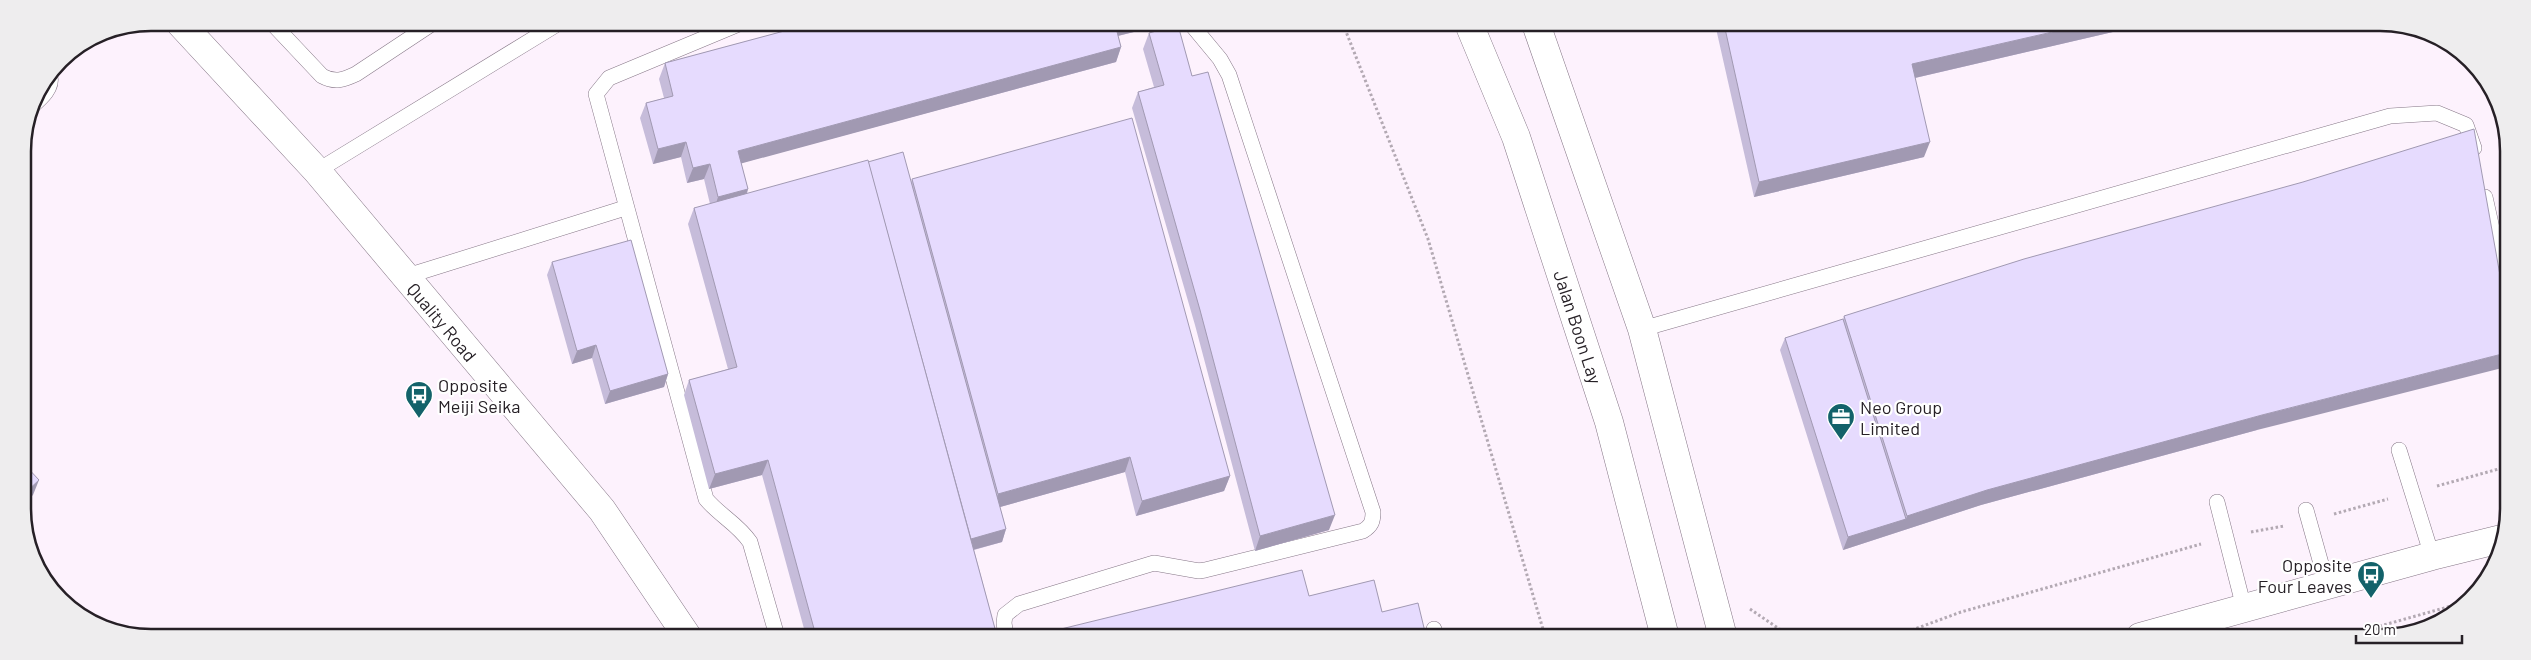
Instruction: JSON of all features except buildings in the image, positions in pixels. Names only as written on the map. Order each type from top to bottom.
[{"type":"main road","name":"Quality Road","points":[[188,31],[317,171],[602,510],[682,629]]},
{"type":"main road","name":"Jalan Boon Lay","points":[[1472,31],[1516,137],[1609,422],[1663,628]]},
{"type":"main road","points":[[1538,31],[1642,329],[1721,628]]},
{"type":"main road","points":[[2172,628],[2496,540]]},
{"type":"lane","points":[[280,31],[322,76],[332,81],[344,80],[356,74],[421,31]]},
{"type":"lane","points":[[317,171],[546,31]]},
{"type":"lane","points":[[721,31],[609,78],[600,86],[596,94],[625,208],[706,499],[714,509],[743,531],[750,542],[775,629]]},
{"type":"lane","points":[[1005,629],[1005,615],[1019,604],[1154,563],[1205,570],[1362,531],[1369,528],[1373,521],[1373,512],[1229,75],[1220,59],[1197,31]]},
{"type":"lane","points":[[1642,329],[2390,116],[2438,113],[2466,125],[2477,159]]},
{"type":"lane","points":[[2481,178],[2500,264]]},
{"type":"lane","points":[[404,276],[625,208]]},
{"type":"lane","points":[[2399,450],[2432,556]]},
{"type":"lane","points":[[2217,502],[2244,608]]},
{"type":"lane","points":[[2308,515],[2327,585]]},
{"type":"path","points":[[1346,31],[1428,240],[1543,628]]},
{"type":"path","points":[[1917,628],[1961,612],[2308,515],[2412,493],[2500,469]]},
{"type":"path","points":[[2373,628],[2450,606]]},
{"type":"place","name":"Opposite Meiji Seika","points":[[419,419]]},
{"type":"place","name":"Neo Group Limited","points":[[1841,441]]},
{"type":"place","name":"Opposite Four Leaves","points":[[2371,599]]}]
